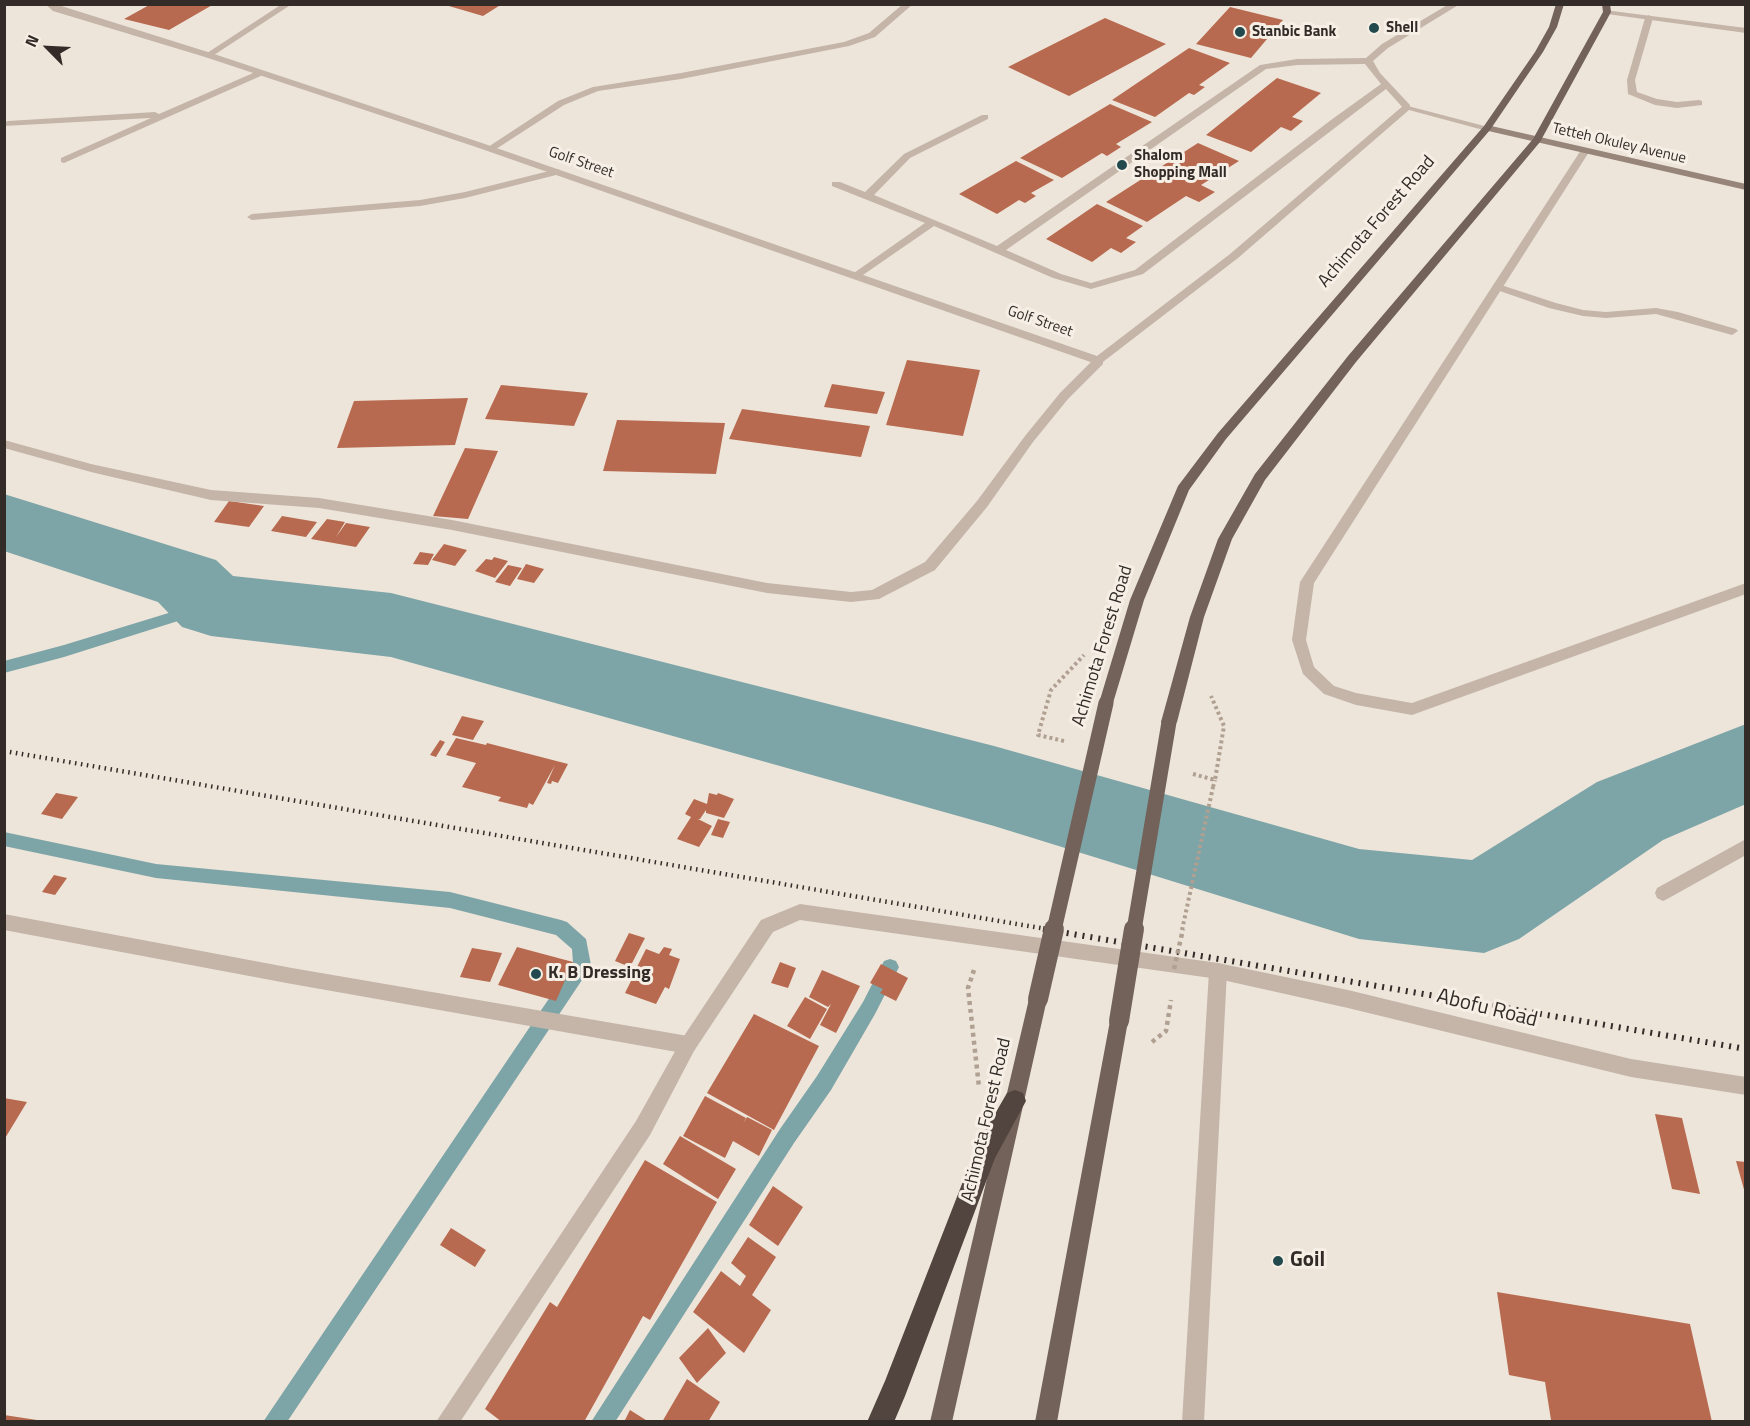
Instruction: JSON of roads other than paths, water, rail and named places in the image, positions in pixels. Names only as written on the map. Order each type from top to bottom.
[{"type":"highway","points":[[880,1422],[896,1387],[986,1151],[1015,1101]]},
{"type":"main road","name":"Achimota Forest Road","points":[[941,1422],[1106,704],[1137,600],[1183,489],[1222,436],[1487,128],[1539,52],[1553,27],[1560,4]]},
{"type":"main road","points":[[1046,1422],[1119,1021],[1168,722],[1197,616],[1225,539],[1260,477],[1352,359],[1536,140],[1606,8]]},
{"type":"street","name":"Golf Street","points":[[49,4],[56,9],[208,55],[490,149],[1100,361]]},
{"type":"street","points":[[208,55],[288,4]]},
{"type":"street","points":[[490,149],[561,103],[596,89],[681,76],[846,44],[872,35],[909,4]]},
{"type":"street","points":[[997,250],[1263,67],[1297,62],[1368,61],[1385,46],[1456,4]]},
{"type":"street","points":[[1606,8],[1649,18],[1746,31]]},
{"type":"street","points":[[1649,18],[1631,80],[1633,94],[1655,102],[1677,105],[1699,103]]},
{"type":"street","points":[[1368,61],[1407,107],[1487,128]]},
{"type":"street","points":[[64,160],[260,73]]},
{"type":"street","points":[[836,184],[933,222],[1057,276],[1091,286],[1139,272],[1334,122],[1386,85]]},
{"type":"street","points":[[4,444],[91,468],[211,495],[319,503],[452,525],[767,588],[851,597],[874,595],[930,566],[956,536],[1064,396],[1100,361],[1234,256],[1407,107]]},
{"type":"street","points":[[8,124],[165,115]]},
{"type":"street","points":[[868,195],[906,156],[985,117]]},
{"type":"street","name":"Tetteh Okuley Avenue","points":[[1487,128],[1584,152],[1746,187]]},
{"type":"street","points":[[1584,152],[1498,288],[1376,471],[1307,582],[1299,640],[1308,670],[1329,690],[1356,699],[1412,709],[1746,588]]},
{"type":"street","points":[[252,217],[420,203],[465,195],[557,172]]},
{"type":"street","points":[[856,275],[933,222]]},
{"type":"street","points":[[1498,288],[1583,313],[1605,315],[1656,311],[1732,331]]},
{"type":"street","points":[[1663,893],[1746,846]]},
{"type":"street","name":"Abofu Road","points":[[447,1422],[643,1128],[688,1045],[767,926],[800,912],[1218,971],[1348,999],[1631,1068],[1746,1086]]},
{"type":"street","points":[[4,922],[292,976],[688,1045]]},
{"type":"street","points":[[1192,1422],[1218,971]]},
{"type":"waterway","points":[[4,522],[187,581],[211,605],[391,625],[994,786],[1359,894],[1484,907],[1630,811],[1746,762]]},
{"type":"waterway","points":[[4,667],[64,651],[211,605]]},
{"type":"waterway","points":[[4,839],[156,871],[450,900],[561,928],[580,945],[582,965],[274,1422]]},
{"type":"waterway","points":[[602,1422],[787,1136],[824,1083],[869,1008],[890,967]]},
{"type":"railway","points":[[4,751],[1052,930]]},
{"type":"railway","points":[[1043,929],[1746,1049]]},
{"type":"place","name":"Shell","points":[[1374,28]]},
{"type":"place","name":"Stanbic Bank","points":[[1240,32]]},
{"type":"place","name":"Shalom Shopping Mall","points":[[1122,165]]},
{"type":"place","name":"K. B Dressing","points":[[536,974]]},
{"type":"place","name":"Goil","points":[[1278,1261]]}]
